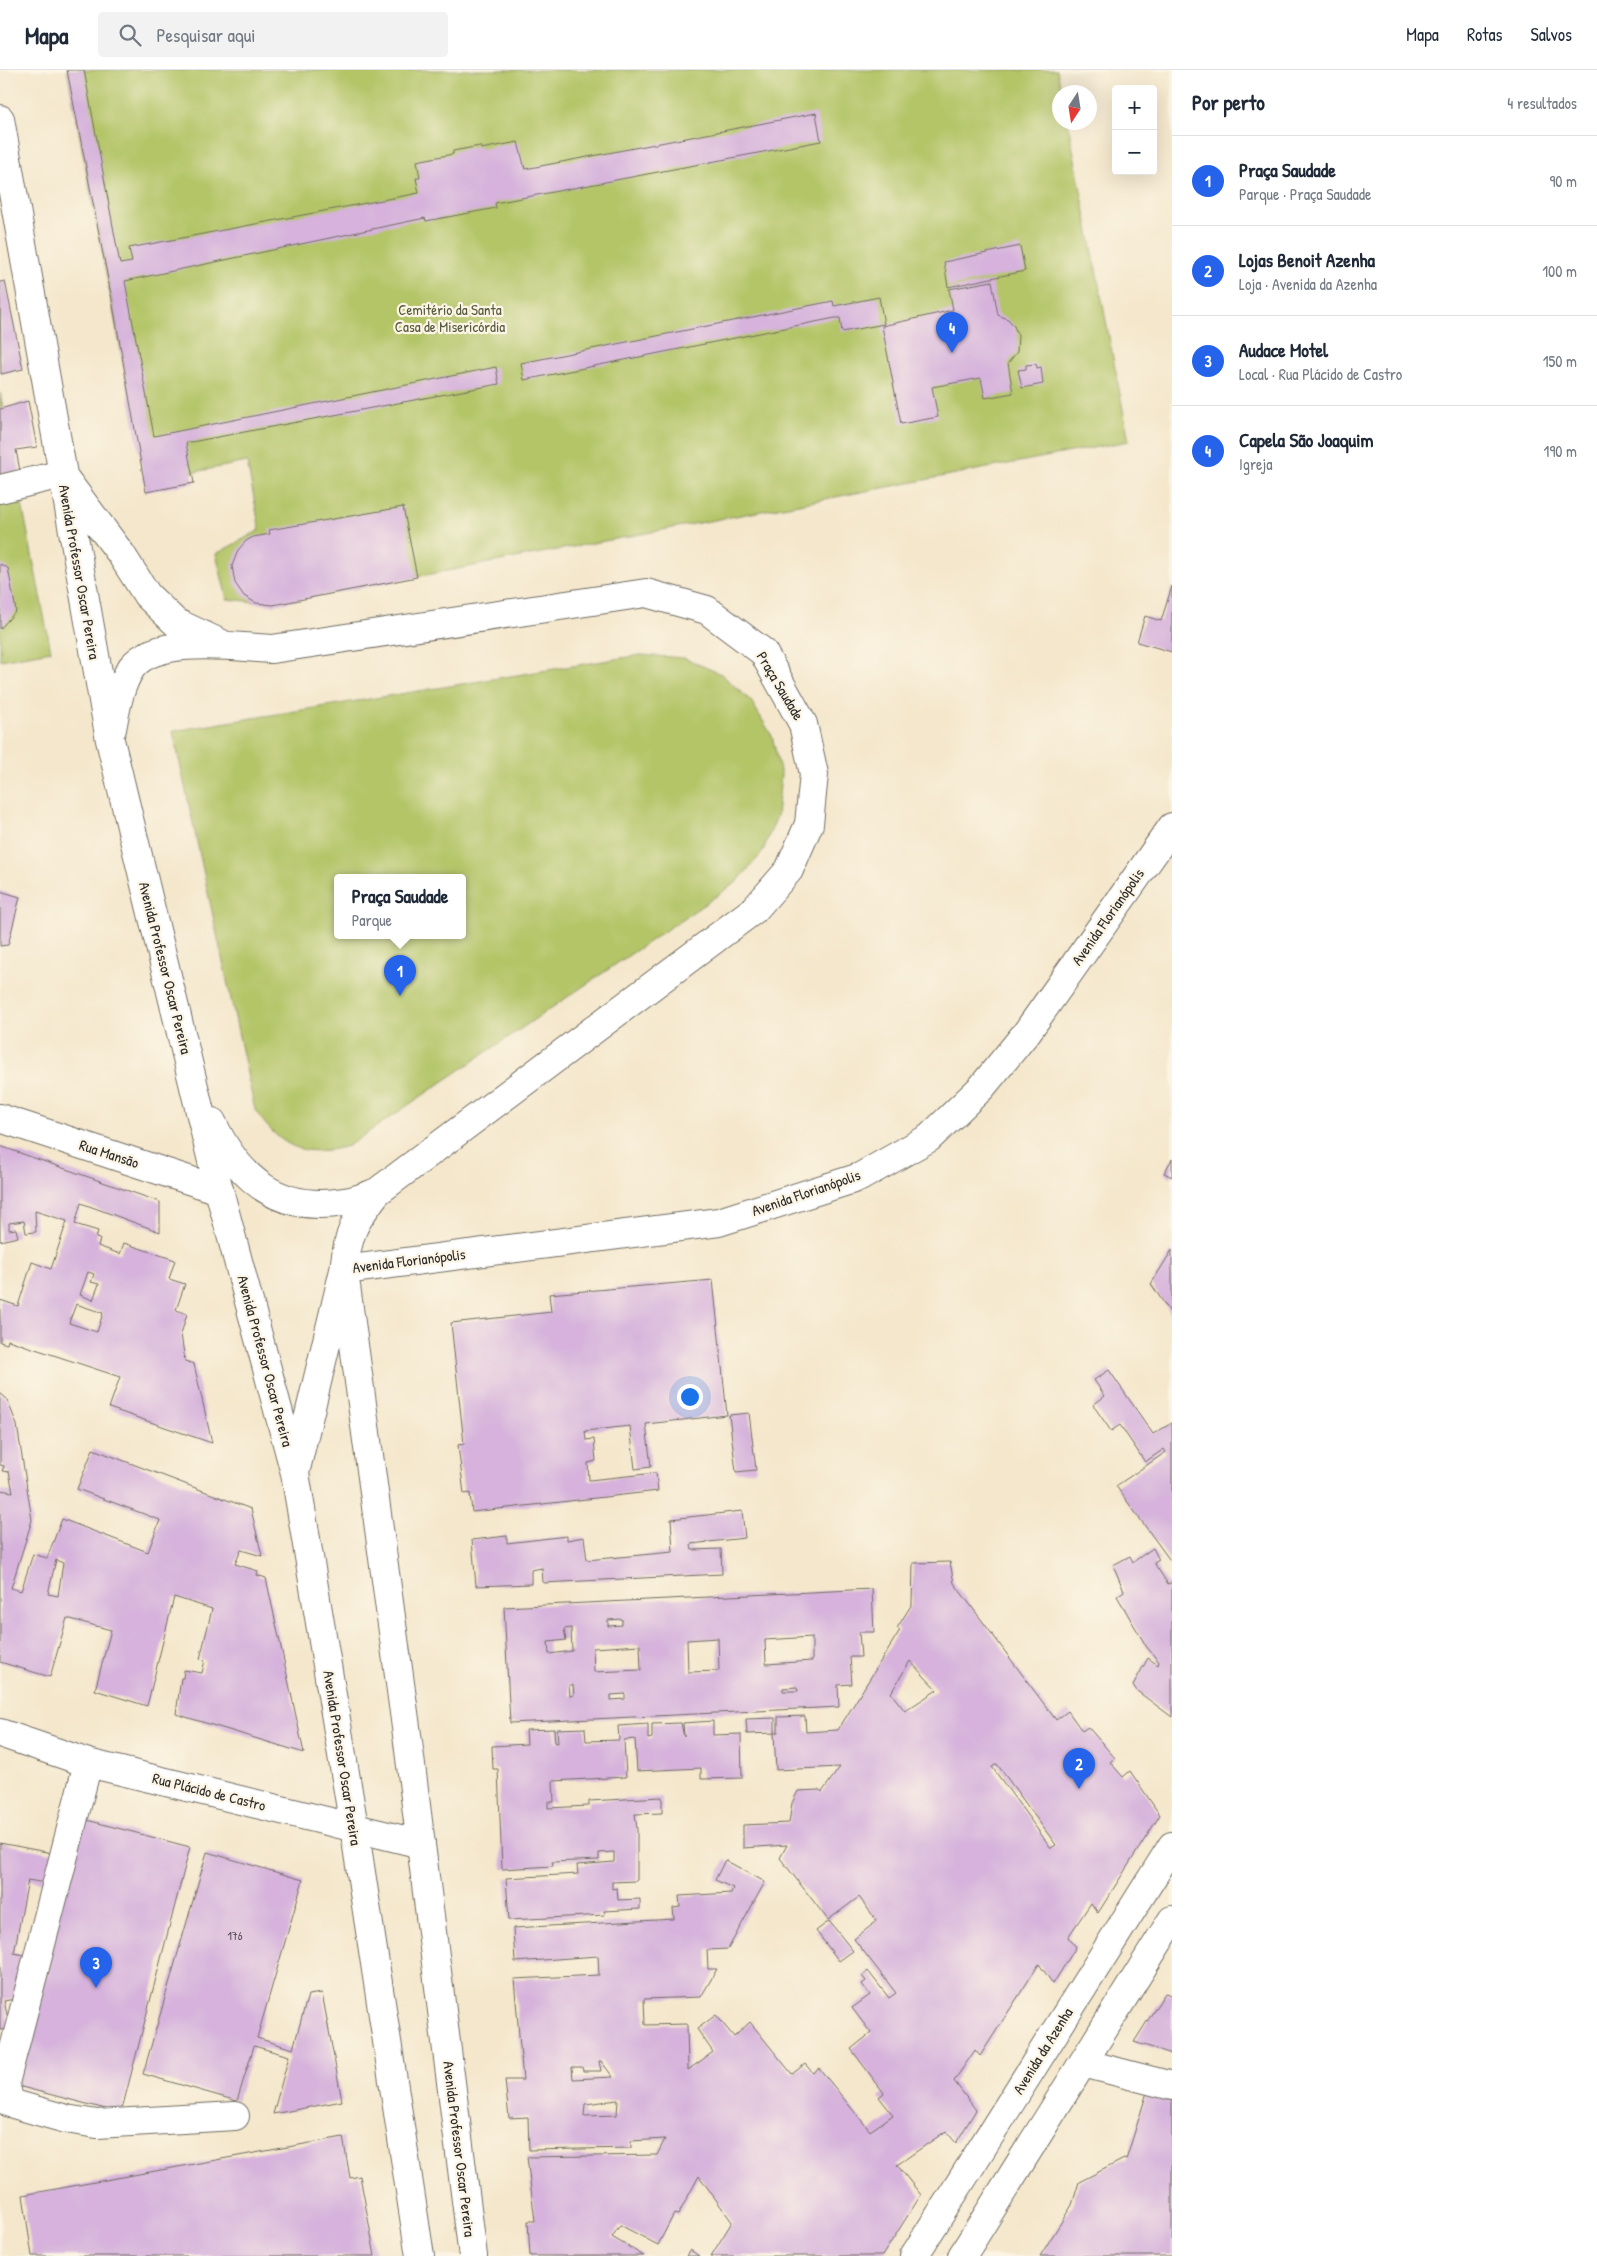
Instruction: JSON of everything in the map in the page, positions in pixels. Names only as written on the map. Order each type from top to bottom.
[{"type":"main road","name":"Avenida Professor Oscar Pereira","points":[[0,119],[110,740],[219,1190],[295,1473],[354,1827],[420,2256]]},
{"type":"main road","name":"Avenida Professor Oscar Pereira","points":[[62,474],[121,554],[147,595],[175,622],[225,646]]},
{"type":"main road","points":[[0,489],[62,474]]},
{"type":"main road","name":"Praça Saudade","points":[[110,740],[125,680],[133,666],[149,653],[179,647],[225,646],[272,649],[646,593],[707,610],[763,652],[803,724],[814,774],[809,824],[789,870],[755,909],[377,1192],[358,1216],[346,1243],[344,1270]]},
{"type":"main road","name":"Avenida Florianópolis","points":[[344,1270],[719,1222],[860,1176],[929,1138],[982,1087],[1027,1032],[1172,827]]},
{"type":"main road","points":[[192,1077],[224,1147],[246,1174],[274,1195],[309,1204],[344,1202],[377,1192]]},
{"type":"main road","name":"Rua Mansão","points":[[0,1118],[219,1190]]},
{"type":"main road","name":"Avenida Professor Oscar Pereira","points":[[344,1270],[421,1844],[472,2256]]},
{"type":"main road","points":[[295,1473],[344,1270]]},
{"type":"main road","name":"Rua Plácido de Castro","points":[[0,1733],[88,1763],[421,1844]]},
{"type":"main road","points":[[88,1763],[5,2083],[10,2103],[66,2119],[96,2124],[235,2116]]},
{"type":"main road","name":"Avenida da Azenha","points":[[914,2256],[1172,1846]]},
{"type":"main road","points":[[962,2256],[1172,1920]]},
{"type":"main road","points":[[1083,2063],[1172,2086]]},
{"type":"green space","name":"Cemitério da Santa Casa de Misericórdia","points":[[67,70],[1057,70],[1060,85],[1052,85],[1052,130],[1069,130],[1129,441],[274,604],[227,599],[216,554],[260,530],[247,462],[146,481]]},
{"type":"green space","points":[[0,393],[51,651],[0,660]]},
{"type":"green space","points":[[640,655],[684,658],[721,674],[751,701],[772,736],[781,775],[777,816],[762,853],[737,882],[348,1146],[318,1151],[294,1147],[274,1133],[255,1110],[173,731]]},
{"type":"building","points":[[67,70],[84,70],[120,264],[132,262],[129,248],[419,193],[416,178],[420,178],[417,161],[453,154],[453,151],[480,146],[481,149],[518,142],[525,169],[816,113],[821,141],[495,203],[496,208],[426,221],[425,218],[125,281],[154,436],[496,367],[499,384],[186,443],[194,483],[146,492],[113,305]]},
{"type":"building","points":[[1020,246],[1025,271],[948,287],[944,262]]},
{"type":"building","points":[[5,281],[23,369],[1,374],[0,282]]},
{"type":"building","points":[[992,281],[998,315],[1008,319],[1014,326],[1018,336],[1017,352],[1008,363],[1013,393],[985,398],[981,378],[932,387],[938,417],[901,424],[882,326],[953,310],[949,289]]},
{"type":"building","points":[[879,297],[884,324],[842,332],[840,318],[835,318],[524,380],[521,363],[833,301],[834,306]]},
{"type":"building","points":[[1036,364],[1037,368],[1041,367],[1043,384],[1022,388],[1018,370],[1026,369],[1026,365]]},
{"type":"building","points":[[28,401],[37,447],[16,450],[20,471],[0,475],[0,409]]},
{"type":"building","points":[[403,507],[417,577],[273,605],[256,603],[244,596],[235,583],[232,566],[238,550],[246,541],[253,537],[270,534],[269,530]]},
{"type":"building","points":[[0,564],[8,568],[16,611],[0,629]]},
{"type":"building","points":[[1172,586],[1172,652],[1137,642],[1145,616],[1161,621]]},
{"type":"building","points":[[0,891],[20,897],[8,945],[0,946]]},
{"type":"building","points":[[0,1146],[160,1202],[160,1232],[81,1203],[75,1224],[98,1231],[96,1238],[100,1239],[98,1246],[120,1254],[124,1243],[175,1260],[169,1279],[185,1284],[176,1310],[187,1314],[181,1334],[185,1361],[194,1364],[212,1443],[109,1408],[120,1377],[8,1340],[7,1344],[0,1342],[0,1300],[18,1306],[32,1262],[51,1269],[67,1221],[35,1211],[36,1232],[26,1233],[24,1221],[9,1223],[9,1230],[16,1229],[18,1237],[0,1241]],"holes":[[[88,1272],[94,1274],[91,1282],[99,1284],[93,1300],[80,1295]],[[76,1304],[103,1313],[97,1332],[69,1323]]]},
{"type":"building","points":[[1172,1159],[1172,1177],[1164,1173]]},
{"type":"building","points":[[1172,1250],[1172,1315],[1151,1284]]},
{"type":"building","points":[[713,1280],[727,1415],[646,1424],[651,1467],[635,1469],[630,1426],[585,1431],[586,1440],[594,1439],[596,1461],[588,1463],[589,1480],[656,1473],[658,1491],[472,1512],[470,1493],[464,1494],[458,1445],[464,1444],[451,1323],[551,1312],[549,1294]]},
{"type":"building","points":[[1109,1370],[1153,1434],[1172,1423],[1172,1563],[1116,1486],[1166,1452],[1164,1449],[1145,1462],[1120,1425],[1111,1431],[1093,1405],[1105,1396],[1094,1380]]},
{"type":"building","points":[[0,1393],[7,1399],[17,1425],[32,1520],[11,1588],[21,1591],[33,1554],[47,1558],[62,1519],[148,1552],[160,1520],[77,1489],[93,1449],[251,1509],[262,1556],[241,1550],[235,1564],[258,1571],[257,1575],[266,1578],[304,1753],[176,1714],[181,1678],[183,1678],[184,1670],[202,1673],[205,1660],[200,1659],[212,1609],[174,1597],[147,1706],[95,1690],[111,1630],[67,1618],[50,1677],[0,1662],[0,1490],[13,1492],[9,1472],[2,1471],[4,1466],[0,1465]],"holes":[[[56,1560],[63,1563],[58,1596],[48,1594]]]},
{"type":"building","points":[[749,1413],[756,1470],[736,1472],[729,1415]]},
{"type":"building","points":[[742,1511],[745,1538],[691,1544],[692,1550],[721,1549],[722,1574],[543,1583],[542,1568],[531,1570],[531,1584],[476,1586],[472,1540],[507,1536],[507,1543],[567,1536],[567,1540],[584,1537],[587,1560],[673,1552],[671,1519]]},
{"type":"building","points":[[1153,1548],[1159,1560],[1154,1563],[1168,1584],[1172,1582],[1172,1717],[1137,1691],[1133,1685],[1148,1658],[1158,1665],[1159,1662],[1146,1646],[1117,1596],[1124,1591],[1113,1565],[1130,1556],[1133,1562]]},
{"type":"building","points":[[950,1562],[954,1583],[1056,1720],[1068,1711],[1082,1731],[1088,1727],[1115,1758],[1110,1762],[1123,1777],[1130,1771],[1160,1815],[1098,1913],[1091,1903],[1068,1937],[1076,1947],[1053,1984],[1039,1964],[980,2056],[975,2050],[954,2081],[976,2110],[956,2143],[946,2131],[897,2165],[921,2195],[882,2256],[711,2256],[732,2222],[699,2176],[678,2215],[674,2214],[658,2245],[620,2225],[612,2237],[644,2256],[530,2256],[528,2221],[535,2221],[527,2157],[657,2155],[665,2139],[631,2141],[631,2148],[529,2150],[528,2117],[509,2118],[505,2080],[523,2080],[514,1979],[599,1975],[598,1956],[515,1962],[513,1928],[674,1919],[673,1908],[680,1907],[679,1896],[731,1893],[733,1888],[715,1880],[725,1860],[765,1882],[728,1949],[707,1950],[708,1969],[717,1969],[701,1997],[644,1999],[645,2025],[687,2024],[688,2070],[713,2052],[697,2029],[716,2015],[734,2037],[750,2022],[792,2074],[805,2064],[813,2073],[819,2068],[870,2131],[893,2115],[879,2097],[884,2093],[851,2049],[871,2033],[852,2008],[870,1995],[862,1984],[866,1981],[862,1976],[868,1971],[889,1998],[896,1993],[854,1939],[877,1921],[859,1897],[828,1920],[780,1858],[787,1845],[743,1848],[743,1825],[789,1823],[792,1803],[798,1791],[820,1790],[822,1792],[840,1767],[776,1770],[774,1733],[778,1732],[778,1717],[805,1716],[806,1732],[838,1730],[900,1630],[897,1628],[912,1604],[913,1563]],"holes":[[[910,1661],[937,1690],[905,1711],[891,1693]],[[997,1764],[1056,1845],[1051,1848],[992,1767]],[[599,2061],[601,2061],[613,2077],[573,2079],[572,2067],[582,2067],[583,2071],[601,2071]],[[618,2100],[617,2115],[584,2116],[585,2104]]]},
{"type":"building","points":[[872,1589],[874,1632],[859,1632],[861,1657],[850,1657],[852,1684],[838,1685],[839,1707],[510,1723],[504,1607]],"holes":[[[622,1619],[622,1625],[608,1626],[608,1620]],[[571,1628],[572,1651],[549,1654],[548,1642],[566,1640],[564,1629]],[[812,1637],[812,1661],[766,1664],[765,1640]],[[718,1638],[719,1671],[688,1672],[687,1640]],[[640,1645],[641,1670],[594,1672],[593,1648]],[[569,1685],[573,1685],[574,1695],[570,1696]],[[797,1687],[798,1691],[783,1691],[783,1688]],[[625,1694],[625,1699],[611,1700],[611,1695]]]},
{"type":"building","points":[[775,1718],[775,1733],[747,1734],[746,1719]]},
{"type":"building","points":[[713,1721],[713,1735],[741,1734],[742,1778],[701,1779],[701,1768],[637,1771],[635,1739],[624,1740],[626,1777],[553,1781],[554,1802],[548,1802],[548,1808],[589,1806],[589,1801],[662,1797],[662,1813],[635,1814],[637,1829],[637,1881],[612,1882],[612,1889],[617,1888],[618,1900],[640,1899],[640,1909],[604,1911],[605,1915],[509,1920],[506,1878],[578,1874],[577,1865],[614,1862],[614,1852],[599,1853],[599,1860],[552,1862],[553,1866],[502,1869],[498,1769],[493,1769],[492,1746],[527,1744],[526,1730],[554,1729],[555,1742],[558,1743],[557,1729],[585,1728],[586,1741],[619,1740],[618,1726],[648,1724],[648,1739],[652,1738],[652,1724],[681,1723],[684,1737],[683,1723]]},
{"type":"building","points":[[83,1819],[190,1847],[121,2113],[14,2085]]},
{"type":"building","points":[[0,1843],[57,1854],[51,1884],[28,1880],[14,1953],[24,1955],[15,1999],[4,2001],[10,2028],[0,2030]]},
{"type":"building","points":[[207,1852],[303,1880],[257,2038],[293,2049],[308,1995],[322,1993],[342,2101],[273,2114],[289,2056],[254,2046],[237,2101],[143,2074]]},
{"type":"building","points":[[829,1921],[853,1951],[839,1961],[816,1931]]},
{"type":"building","points":[[1165,1993],[1172,1995],[1172,2054],[1134,2042]]},
{"type":"building","points":[[1148,2089],[1172,2093],[1172,2256],[1040,2256],[1072,2205],[1079,2182],[1124,2159],[1126,2160]]},
{"type":"building","points":[[343,2137],[350,2178],[360,2176],[375,2256],[32,2256],[23,2195]]},
{"type":"building","points":[[690,2250],[699,2256],[686,2256]]},
{"type":"place","name":"Capela São Joaquim","points":[[952,353]]},
{"type":"place","name":"Praça Saudade","points":[[400,996]]},
{"type":"place","name":"Lojas Benoit Azenha","points":[[1079,1789]]},
{"type":"place","name":"Audace Motel","points":[[96,1988]]}]
